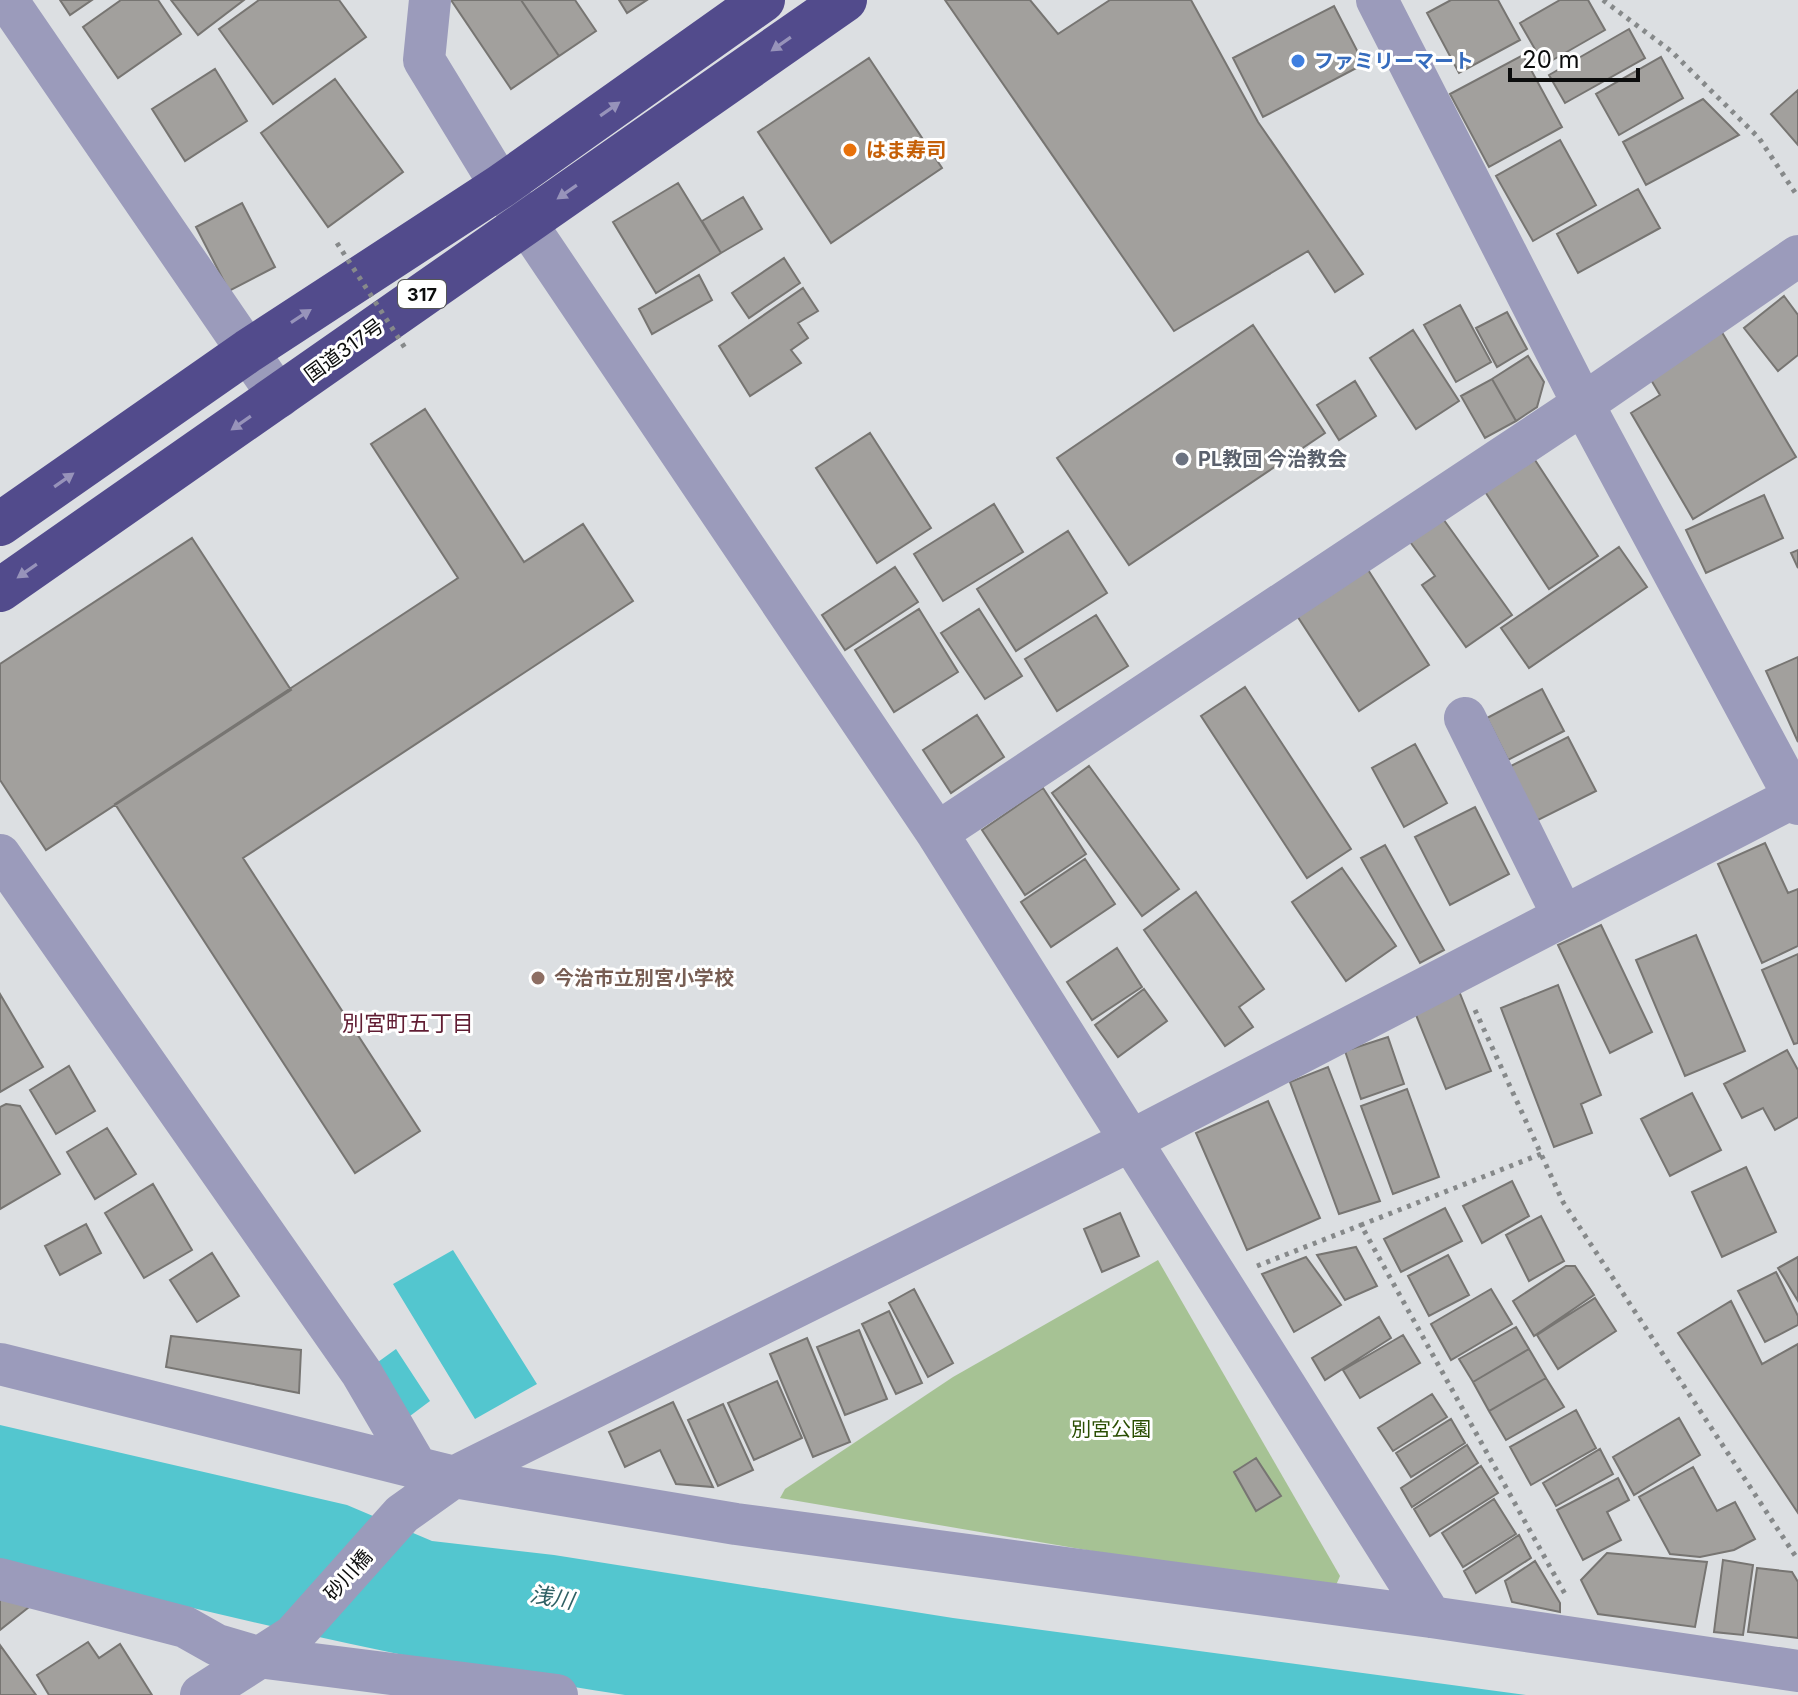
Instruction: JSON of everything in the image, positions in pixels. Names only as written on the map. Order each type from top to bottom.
[{"type":"highway","name":"国道317号","points":[[0,590],[279,397],[763,0]]},
{"type":"highway","name":"国道317号","points":[[0,524],[248,351],[512,204],[845,0]]},
{"type":"street","points":[[7,0],[279,397]]},
{"type":"street","points":[[430,0],[424,60],[512,204],[937,833],[1431,1617]]},
{"type":"street","points":[[1377,0],[1583,404],[1797,799]]},
{"type":"street","points":[[937,833],[1583,404],[1798,256]]},
{"type":"street","points":[[1465,718],[1563,916]]},
{"type":"street","name":"砂川橋","points":[[201,1695],[293,1636],[436,1474],[1130,1141],[1563,916],[1797,799]]},
{"type":"street","points":[[0,855],[361,1372],[436,1474]]},
{"type":"street","points":[[0,1364],[436,1474],[736,1524],[1431,1617],[1798,1671]]},
{"type":"street","points":[[0,1579],[185,1627],[217,1645],[258,1657],[557,1695]]},
{"type":"path","points":[[1603,0],[1671,51],[1759,138],[1798,197]]},
{"type":"path","points":[[337,243],[405,348]]},
{"type":"path","points":[[1457,972],[1563,1202],[1798,1560]]},
{"type":"path","points":[[1219,1281],[1541,1154]]},
{"type":"path","points":[[1361,1225],[1591,1640]]},
{"type":"green space","name":"別宮公園","points":[[1158,1260],[1340,1576],[1333,1592],[780,1498],[785,1489],[953,1377]]},
{"type":"water","points":[[453,1250],[537,1384],[475,1419],[393,1284]]},
{"type":"water","points":[[396,1349],[430,1401],[410,1416],[378,1362]]},
{"type":"water","name":"浅川","points":[[0,1425],[347,1505],[432,1541],[554,1555],[953,1618],[1526,1695],[625,1695],[546,1682],[311,1635],[0,1562]]},
{"type":"building","points":[[60,0],[92,0],[70,15]]},
{"type":"building","points":[[121,0],[158,0],[181,34],[118,78],[83,27]]},
{"type":"building","points":[[171,0],[244,0],[198,35]]},
{"type":"building","points":[[259,0],[339,0],[366,37],[273,104],[219,29]]},
{"type":"building","points":[[451,0],[521,0],[559,56],[511,89]]},
{"type":"building","points":[[521,0],[575,0],[596,31],[559,56]]},
{"type":"building","points":[[619,0],[647,0],[627,13]]},
{"type":"building","points":[[945,0],[1030,0],[1058,34],[1110,0],[1191,0],[1258,122],[1363,274],[1335,292],[1308,251],[1174,331]]},
{"type":"building","points":[[1451,0],[1498,0],[1520,40],[1459,73],[1427,13]]},
{"type":"building","points":[[1560,0],[1588,0],[1605,30],[1544,65],[1520,23]]},
{"type":"building","name":"ファミリーマート","points":[[1334,6],[1364,64],[1263,117],[1233,58]]},
{"type":"building","points":[[1629,29],[1645,58],[1565,103],[1549,75]]},
{"type":"building","points":[[1523,55],[1562,127],[1489,167],[1450,94]]},
{"type":"building","points":[[1661,57],[1683,98],[1619,135],[1596,94]]},
{"type":"building","name":"はま寿司","points":[[869,58],[942,168],[831,243],[758,132]]},
{"type":"building","points":[[215,69],[247,121],[185,161],[152,109]]},
{"type":"building","points":[[335,79],[403,172],[328,227],[261,133]]},
{"type":"building","points":[[1798,90],[1798,145],[1771,114]]},
{"type":"building","points":[[1703,99],[1739,135],[1646,185],[1623,142]]},
{"type":"building","points":[[1560,140],[1596,205],[1533,241],[1496,176]]},
{"type":"building","points":[[678,183],[721,253],[656,293],[613,222]]},
{"type":"building","points":[[1638,189],[1660,228],[1578,273],[1557,234]]},
{"type":"building","points":[[743,197],[762,229],[721,253],[702,221]]},
{"type":"building","points":[[242,203],[275,267],[229,291],[196,227]]},
{"type":"building","points":[[784,258],[800,283],[749,318],[732,293]]},
{"type":"building","points":[[699,275],[712,300],[652,334],[639,309]]},
{"type":"building","points":[[803,288],[818,311],[798,323],[808,338],[791,350],[801,363],[750,396],[719,346]]},
{"type":"building","points":[[1784,296],[1798,315],[1798,355],[1778,371],[1744,328]]},
{"type":"building","points":[[1460,305],[1491,362],[1456,382],[1424,325]]},
{"type":"building","points":[[1507,312],[1527,349],[1497,367],[1476,328]]},
{"type":"building","points":[[1253,325],[1325,433],[1129,565],[1057,458]]},
{"type":"building","points":[[1720,329],[1796,457],[1693,519],[1631,413],[1660,395],[1647,373]]},
{"type":"building","points":[[1413,330],[1459,401],[1416,429],[1370,358]]},
{"type":"building","points":[[1528,356],[1544,382],[1537,407],[1516,421],[1492,379]]},
{"type":"building","points":[[1492,379],[1516,421],[1485,438],[1461,396]]},
{"type":"building","points":[[1355,381],[1376,416],[1339,440],[1317,405]]},
{"type":"building","points":[[425,409],[524,562],[583,524],[633,601],[243,858],[420,1131],[355,1173],[115,804],[458,578],[371,444]]},
{"type":"building","points":[[870,433],[931,528],[877,563],[816,468]]},
{"type":"building","points":[[1531,454],[1598,556],[1549,589],[1482,487]]},
{"type":"building","points":[[1764,495],[1783,538],[1706,573],[1686,530]]},
{"type":"building","points":[[994,504],[1023,552],[943,601],[914,554]]},
{"type":"building","points":[[1441,516],[1512,615],[1466,647],[1422,585],[1435,576],[1408,539]]},
{"type":"building","points":[[1068,531],[1107,593],[1016,651],[977,589]]},
{"type":"building","points":[[192,538],[291,690],[46,850],[0,780],[0,664]]},
{"type":"building","points":[[1619,547],[1647,587],[1529,668],[1501,628]]},
{"type":"building","points":[[1798,550],[1798,568],[1791,553]]},
{"type":"building","points":[[1363,562],[1429,665],[1359,711],[1292,608]]},
{"type":"building","points":[[895,567],[918,602],[845,650],[822,615]]},
{"type":"building","points":[[919,609],[958,672],[894,712],[855,650]]},
{"type":"building","points":[[979,609],[1022,676],[985,699],[941,633]]},
{"type":"building","points":[[1096,615],[1128,666],[1057,711],[1025,659]]},
{"type":"building","points":[[1798,657],[1798,742],[1766,671]]},
{"type":"building","points":[[1245,687],[1351,849],[1307,878],[1201,716]]},
{"type":"building","points":[[1542,689],[1564,731],[1508,760],[1487,718]]},
{"type":"building","points":[[977,715],[1004,757],[951,793],[923,750]]},
{"type":"building","points":[[1568,737],[1596,791],[1532,823],[1505,769]]},
{"type":"building","points":[[1415,744],[1447,803],[1404,827],[1372,768]]},
{"type":"building","points":[[1089,766],[1179,889],[1142,916],[1052,793]]},
{"type":"building","points":[[1043,788],[1086,854],[1025,895],[982,830]]},
{"type":"building","points":[[1475,807],[1509,874],[1450,905],[1415,837]]},
{"type":"building","points":[[1765,843],[1788,893],[1798,889],[1798,946],[1762,963],[1718,864]]},
{"type":"building","points":[[1385,845],[1444,950],[1420,963],[1361,858]]},
{"type":"building","points":[[1085,859],[1115,904],[1051,947],[1021,902]]},
{"type":"building","points":[[1342,868],[1396,946],[1346,981],[1292,902]]},
{"type":"building","points":[[1196,892],[1264,989],[1239,1007],[1253,1027],[1225,1046],[1144,930]]},
{"type":"building","points":[[1601,925],[1652,1032],[1610,1053],[1558,945]]},
{"type":"building","points":[[1696,935],[1745,1051],[1685,1076],[1636,960]]},
{"type":"building","points":[[1117,948],[1142,987],[1092,1020],[1067,982]]},
{"type":"building","points":[[1798,954],[1798,1043],[1794,1044],[1762,970]]},
{"type":"building","points":[[1558,985],[1601,1095],[1581,1104],[1592,1133],[1554,1147],[1501,1008]]},
{"type":"building","points":[[1144,989],[1167,1021],[1118,1057],[1095,1025]]},
{"type":"building","points":[[1459,991],[1491,1071],[1446,1089],[1414,1010]]},
{"type":"building","points":[[0,994],[43,1067],[0,1092]]},
{"type":"building","points":[[1388,1037],[1404,1084],[1361,1099],[1345,1051]]},
{"type":"building","points":[[1787,1050],[1798,1070],[1798,1117],[1775,1130],[1763,1108],[1742,1118],[1724,1084]]},
{"type":"building","points":[[69,1066],[95,1111],[56,1134],[30,1090]]},
{"type":"building","points":[[1328,1067],[1380,1201],[1339,1214],[1290,1082]]},
{"type":"building","points":[[1407,1089],[1439,1177],[1393,1194],[1361,1106]]},
{"type":"building","points":[[1692,1093],[1721,1150],[1670,1176],[1641,1119]]},
{"type":"building","points":[[1268,1101],[1320,1218],[1247,1250],[1196,1133]]},
{"type":"building","points":[[6,1104],[20,1106],[60,1174],[0,1209],[0,1107]]},
{"type":"building","points":[[107,1128],[136,1174],[95,1199],[67,1152]]},
{"type":"building","points":[[1746,1167],[1776,1232],[1722,1257],[1692,1192]]},
{"type":"building","points":[[1512,1181],[1529,1216],[1482,1243],[1463,1206]]},
{"type":"building","points":[[153,1184],[192,1250],[144,1278],[105,1213]]},
{"type":"building","points":[[1445,1208],[1462,1241],[1401,1272],[1384,1239]]},
{"type":"building","points":[[1120,1213],[1139,1256],[1102,1272],[1084,1229]]},
{"type":"building","points":[[1541,1216],[1564,1261],[1529,1281],[1506,1235]]},
{"type":"building","points":[[86,1224],[101,1253],[60,1275],[45,1246]]},
{"type":"building","points":[[1356,1247],[1377,1286],[1345,1300],[1317,1255]]},
{"type":"building","points":[[212,1253],[239,1296],[197,1322],[170,1280]]},
{"type":"building","points":[[1448,1255],[1469,1295],[1429,1316],[1408,1276]]},
{"type":"building","points":[[1306,1257],[1341,1305],[1294,1332],[1262,1274]]},
{"type":"building","points":[[1798,1257],[1798,1301],[1778,1268]]},
{"type":"building","points":[[1566,1266],[1575,1266],[1594,1295],[1534,1336],[1513,1301]]},
{"type":"building","points":[[1776,1272],[1798,1316],[1798,1325],[1765,1342],[1738,1291]]},
{"type":"building","points":[[914,1289],[953,1363],[928,1377],[889,1303]]},
{"type":"building","points":[[1491,1289],[1512,1324],[1451,1360],[1431,1324]]},
{"type":"building","points":[[1595,1298],[1616,1331],[1558,1369],[1537,1335]]},
{"type":"building","points":[[1731,1301],[1762,1364],[1798,1344],[1798,1513],[1678,1333]]},
{"type":"building","points":[[889,1311],[922,1383],[896,1394],[862,1324]]},
{"type":"building","points":[[1379,1317],[1391,1338],[1325,1380],[1312,1358]]},
{"type":"building","points":[[1516,1327],[1529,1349],[1473,1382],[1459,1359]]},
{"type":"building","points":[[859,1330],[887,1399],[845,1415],[817,1347]]},
{"type":"building","points":[[1403,1335],[1420,1363],[1360,1398],[1343,1370]]},
{"type":"building","points":[[171,1336],[301,1350],[299,1393],[166,1367]]},
{"type":"building","points":[[807,1338],[850,1442],[813,1457],[770,1354]]},
{"type":"building","points":[[1529,1349],[1546,1378],[1489,1411],[1473,1382]]},
{"type":"building","points":[[1546,1378],[1564,1407],[1506,1440],[1489,1411]]},
{"type":"building","points":[[777,1381],[802,1438],[754,1460],[728,1403]]},
{"type":"building","points":[[1432,1394],[1447,1417],[1393,1451],[1378,1428]]},
{"type":"building","points":[[673,1402],[713,1487],[676,1484],[660,1450],[625,1467],[609,1432]]},
{"type":"building","points":[[723,1404],[753,1470],[718,1486],[688,1420]]},
{"type":"building","points":[[1576,1410],[1596,1448],[1531,1485],[1510,1447]]},
{"type":"building","points":[[1679,1418],[1700,1455],[1634,1495],[1613,1457]]},
{"type":"building","points":[[1451,1419],[1465,1443],[1411,1477],[1396,1453]]},
{"type":"building","points":[[1467,1445],[1478,1463],[1412,1507],[1401,1488]]},
{"type":"building","points":[[1600,1449],[1613,1474],[1556,1506],[1543,1483]]},
{"type":"building","points":[[1256,1458],[1281,1496],[1256,1511],[1234,1472]]},
{"type":"building","points":[[1481,1466],[1498,1493],[1430,1536],[1414,1509]]},
{"type":"building","points":[[1693,1467],[1717,1511],[1735,1502],[1755,1539],[1734,1550],[1700,1557],[1670,1554],[1639,1497]]},
{"type":"building","points":[[1618,1478],[1629,1500],[1607,1512],[1621,1540],[1583,1560],[1557,1510]]},
{"type":"building","points":[[1494,1499],[1516,1534],[1463,1567],[1442,1533]]},
{"type":"building","points":[[1519,1535],[1531,1558],[1476,1593],[1464,1571]]},
{"type":"building","points":[[1607,1553],[1707,1562],[1695,1627],[1598,1614],[1581,1580]]},
{"type":"building","points":[[1723,1560],[1753,1565],[1743,1635],[1714,1632]]},
{"type":"building","points":[[1535,1561],[1560,1603],[1560,1612],[1512,1602],[1505,1581]]},
{"type":"building","points":[[1757,1568],[1792,1572],[1798,1582],[1798,1638],[1748,1632]]},
{"type":"building","points":[[0,1585],[43,1596],[0,1630]]},
{"type":"building","points":[[88,1642],[99,1658],[120,1644],[152,1695],[49,1695],[37,1675]]},
{"type":"building","points":[[0,1645],[36,1695],[0,1695]]},
{"type":"place","name":"ファミリーマート","points":[[1298,61]]},
{"type":"place","name":"はま寿司","points":[[850,150]]},
{"type":"place","name":"PL教団 今治教会","points":[[1182,459]]},
{"type":"place","name":"今治市立別宮小学校","points":[[538,978]]},
{"type":"district","name":"別宮町五丁目","points":[[408,1023]]}]
